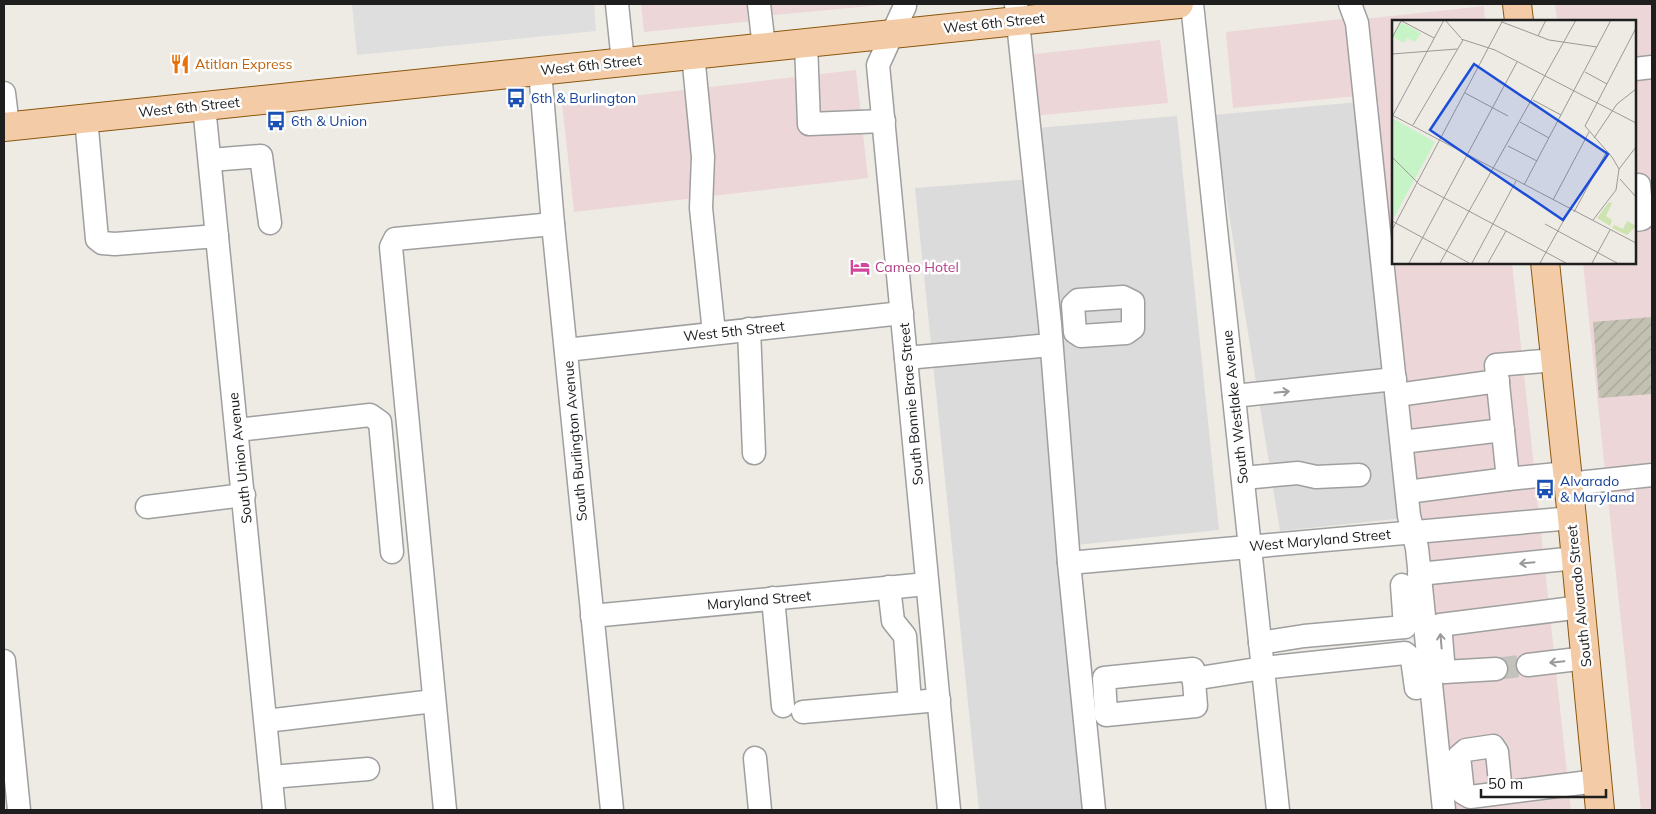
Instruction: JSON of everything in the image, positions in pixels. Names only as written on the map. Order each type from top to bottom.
[{"type":"main road","name":"West 6th Street","points":[[6,126],[892,34],[1016,12],[1179,4]]},
{"type":"main road","points":[[1517,4],[1519,20]]},
{"type":"main road","name":"South Alvarado Street","points":[[1545,264],[1600,810]]},
{"type":"street","points":[[617,4],[623,62]]},
{"type":"street","points":[[759,4],[764,47]]},
{"type":"street","name":"South Bonnie Brae Street","points":[[904,4],[878,65],[949,810]]},
{"type":"street","name":"South Westlake Avenue","points":[[1192,4],[1278,810]]},
{"type":"street","points":[[1260,643],[1304,636],[1405,627],[1413,532],[1407,492],[1357,23],[1350,4]]},
{"type":"street","points":[[1016,12],[1050,335],[1068,563],[1094,810]]},
{"type":"street","points":[[806,43],[809,124],[884,121]]},
{"type":"street","points":[[693,54],[703,157],[701,208],[714,333]]},
{"type":"street","points":[[1636,69],[1652,67]]},
{"type":"street","name":"South Burlington Avenue","points":[[540,71],[553,224],[612,810]]},
{"type":"street","points":[[4,93],[6,126]]},
{"type":"street","name":"South Union Avenue","points":[[204,106],[274,810]]},
{"type":"street","points":[[86,118],[96,231],[98,239],[102,243],[115,244],[217,236]]},
{"type":"street","points":[[210,160],[261,156],[270,223]]},
{"type":"street","points":[[1636,186],[1639,185],[1642,219],[1636,220]]},
{"type":"street","points":[[445,810],[391,247],[395,239],[553,224]]},
{"type":"street","name":"West 5th Street","points":[[566,350],[902,313]]},
{"type":"street","points":[[906,358],[1050,335],[1073,321]]},
{"type":"street","points":[[749,329],[754,453]]},
{"type":"street","points":[[1508,479],[1496,365],[1555,360]]},
{"type":"street","points":[[1234,396],[1498,381]]},
{"type":"street","points":[[237,430],[370,415],[380,422],[392,552]]},
{"type":"street","points":[[1402,442],[1503,430]]},
{"type":"street","points":[[1243,478],[1298,473],[1316,477],[1360,475]]},
{"type":"street","points":[[1407,492],[1508,479],[1652,475]]},
{"type":"street","points":[[147,507],[244,495]]},
{"type":"street","name":"West Maryland Street","points":[[1068,563],[1572,518]]},
{"type":"street","points":[[1410,579],[1576,558]]},
{"type":"street","points":[[1410,579],[1444,810]]},
{"type":"street","name":"Maryland Street","points":[[592,616],[927,584]]},
{"type":"street","points":[[889,587],[893,621],[905,636],[910,702]]},
{"type":"street","points":[[773,598],[793,709],[939,700]]},
{"type":"street","points":[[1496,669],[1444,672],[1440,625],[1580,608]]},
{"type":"street","points":[[905,636],[932,634]]},
{"type":"street","points":[[1193,679],[1263,668],[1405,653],[1412,659],[1421,734]]},
{"type":"street","points":[[1528,665],[1586,658]]},
{"type":"street","points":[[4,660],[6,697],[19,810]]},
{"type":"street","points":[[266,721],[434,701]]},
{"type":"street","points":[[755,758],[760,810]]},
{"type":"street","points":[[271,777],[368,769]]},
{"type":"street","points":[[1501,793],[1597,781]]},
{"type":"shaded area","points":[[352,4],[594,4],[596,31],[357,55]]},
{"type":"shaded area","points":[[641,4],[752,4],[754,21],[644,32]]},
{"type":"shaded area","points":[[763,4],[881,4],[881,5],[764,16]]},
{"type":"shaded area","points":[[1555,4],[1652,4],[1652,810],[1641,810],[1583,264],[1636,264],[1636,20],[1557,20]]},
{"type":"shaded area","points":[[1484,6],[1485,20],[1392,20],[1392,264],[1512,264],[1571,810],[1446,810],[1364,19]]},
{"type":"shaded area","points":[[1350,18],[1357,96],[1233,108],[1226,32]]},
{"type":"shaded area","points":[[1160,40],[1168,103],[1033,116],[1027,55]]},
{"type":"shaded area","points":[[856,70],[868,178],[574,212],[562,104]]},
{"type":"shaded area","points":[[1359,102],[1405,518],[1280,531],[1213,115]]},
{"type":"shaded area","points":[[1177,116],[1219,530],[1077,545],[1037,128]]},
{"type":"shaded area","points":[[1030,179],[1090,810],[979,810],[915,188]]},
{"type":"shaded area","points":[[1652,317],[1652,394],[1599,398],[1593,322]]},
{"type":"tunnel","points":[[1496,669],[1528,665]]},
{"type":"place","name":"Atitlan Express","points":[[180,64]]},
{"type":"place","name":"6th & Burlington","points":[[516,98]]},
{"type":"place","name":"6th & Union","points":[[276,121]]},
{"type":"place","name":"Cameo Hotel","points":[[860,267]]},
{"type":"place","name":"Alvarado & Maryland","points":[[1545,489]]}]
